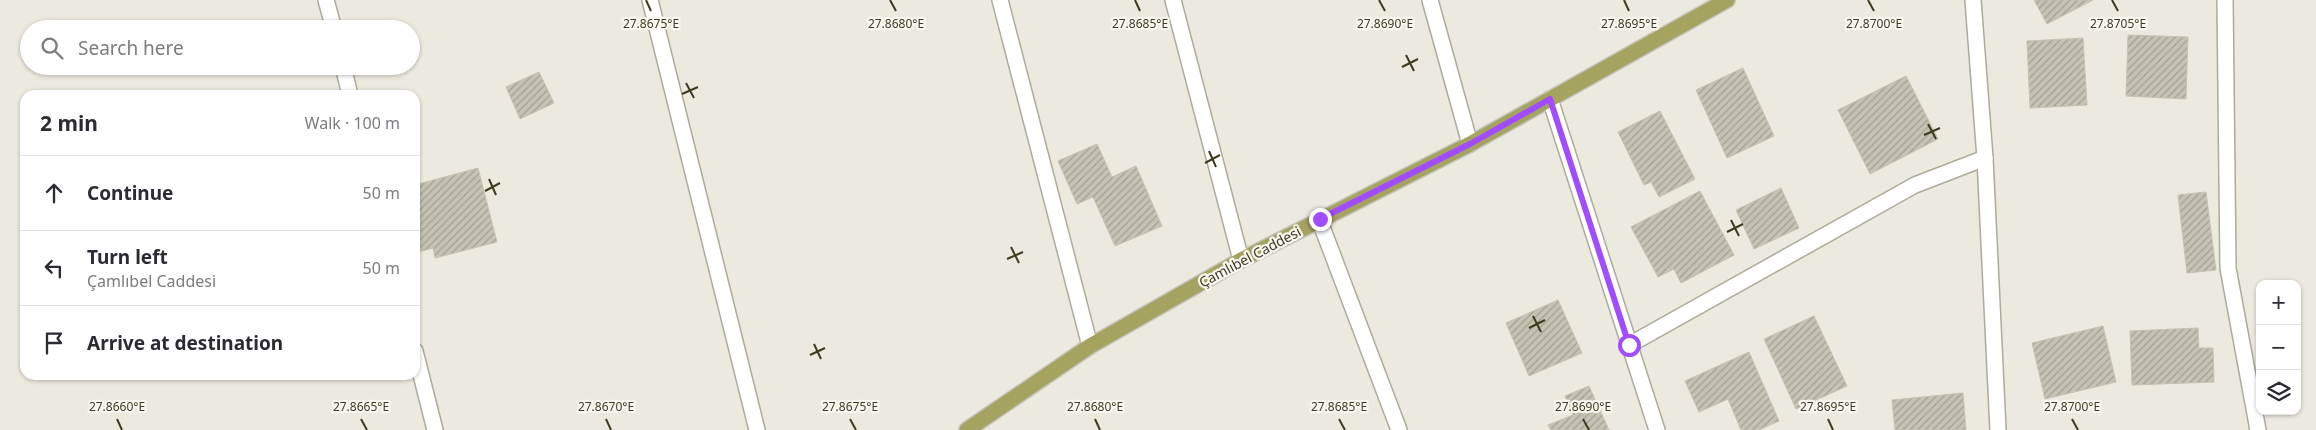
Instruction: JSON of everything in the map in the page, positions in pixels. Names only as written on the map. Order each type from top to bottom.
[{"type":"main road","name":"Çamlıbel Caddesi","points":[[967,430],[1090,346],[1241,260],[1470,144],[1727,0]]},
{"type":"street","points":[[326,0],[332,20]]},
{"type":"street","points":[[650,0],[757,430]]},
{"type":"street","points":[[1000,0],[1090,346]]},
{"type":"street","points":[[1173,0],[1241,260]]},
{"type":"street","points":[[1430,0],[1470,144]]},
{"type":"street","points":[[1972,0],[1985,158],[1998,430]]},
{"type":"street","points":[[2224,0],[2228,268],[2258,430]]},
{"type":"street","points":[[345,75],[349,90]]},
{"type":"street","points":[[1550,99],[1657,430]]},
{"type":"street","points":[[1629,345],[1915,185],[1985,158]]},
{"type":"street","points":[[1320,219],[1399,430]]},
{"type":"street","points":[[420,371],[435,430]]},
{"type":"building","points":[[2034,0],[2093,0],[2047,24]]},
{"type":"building","points":[[2128,35],[2188,37],[2186,99],[2126,96]]},
{"type":"building","points":[[2083,38],[2087,105],[2030,108],[2027,41]]},
{"type":"building","points":[[1743,68],[1774,136],[1727,158],[1696,90]]},
{"type":"building","points":[[539,72],[554,103],[520,119],[506,87]]},
{"type":"building","points":[[1906,76],[1938,139],[1870,174],[1838,110]]},
{"type":"building","points":[[1660,111],[1695,179],[1659,197],[1651,182],[1644,185],[1618,132]]},
{"type":"building","points":[[1097,144],[1112,177],[1136,166],[1162,226],[1115,246],[1093,197],[1077,204],[1058,161]]},
{"type":"building","points":[[478,168],[497,242],[435,258],[433,248],[420,252],[420,184]]},
{"type":"building","points":[[1781,188],[1799,228],[1754,249],[1736,210]]},
{"type":"building","points":[[1700,191],[1734,255],[1681,283],[1674,269],[1658,277],[1631,227]]},
{"type":"building","points":[[2206,192],[2216,270],[2187,273],[2178,195]]},
{"type":"building","points":[[1558,300],[1582,353],[1529,376],[1506,323]]},
{"type":"building","points":[[1814,316],[1847,386],[1796,409],[1764,339]]},
{"type":"building","points":[[2103,326],[2116,382],[2045,399],[2032,343]]},
{"type":"building","points":[[2198,328],[2199,348],[2213,348],[2214,382],[2132,385],[2130,331]]},
{"type":"building","points":[[1749,352],[1779,421],[1759,430],[1741,430],[1728,399],[1699,412],[1685,381]]},
{"type":"building","points":[[1589,386],[1609,430],[1551,430],[1548,425],[1573,415],[1565,396]]},
{"type":"building","points":[[1963,393],[1966,430],[1895,430],[1892,400]]},
{"type":"route","points":[[1320,219],[1470,144],[1550,99],[1629,345]]}]
